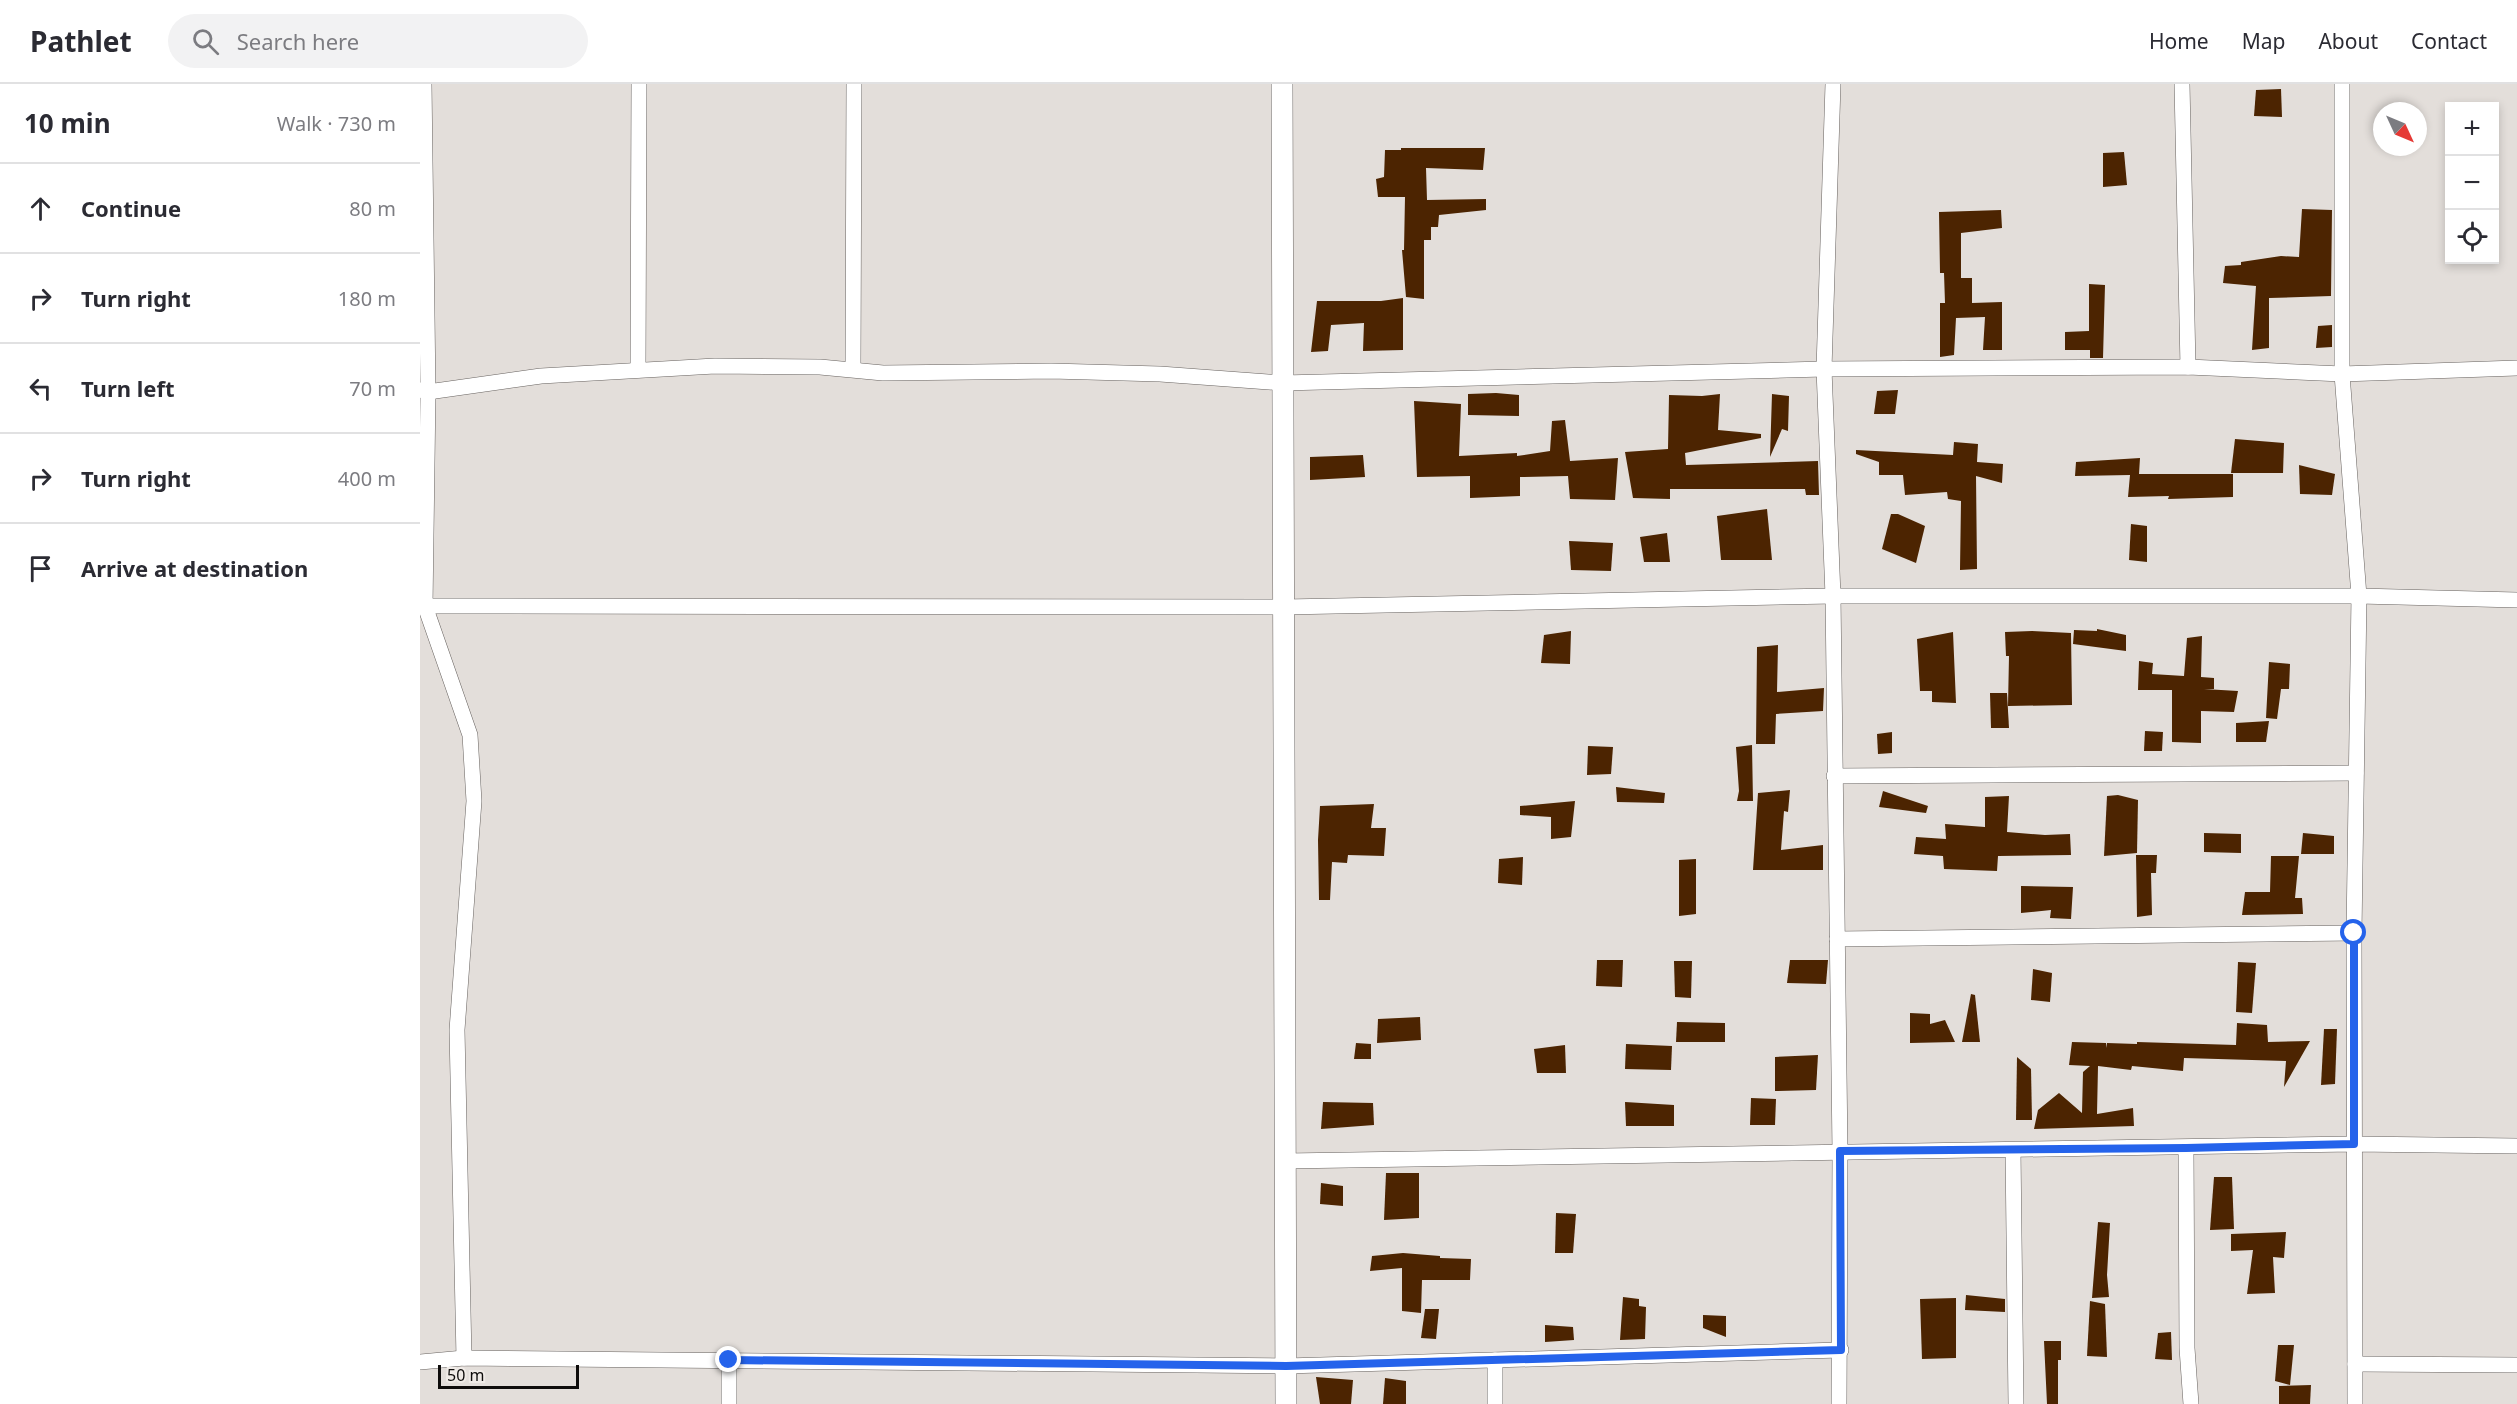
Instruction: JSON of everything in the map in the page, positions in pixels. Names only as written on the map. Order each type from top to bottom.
[{"type":"street","points":[[638,370],[639,84]]},
{"type":"street","points":[[853,369],[854,84]]},
{"type":"street","points":[[1282,84],[1286,1404]]},
{"type":"street","points":[[1833,84],[1824,369],[1833,596],[1840,1151],[1839,1404]]},
{"type":"street","points":[[2182,84],[2188,367]]},
{"type":"street","points":[[2342,84],[2342,374],[2359,596],[2354,933],[2355,1404]]},
{"type":"street","points":[[423,92],[422,606],[470,735],[474,801],[457,1030],[464,1358]]},
{"type":"street","points":[[424,391],[541,376],[638,370],[781,366],[853,369],[883,373],[1052,371],[1160,374],[1283,383],[1824,369],[2188,367],[2342,374],[2517,368]]},
{"type":"street","points":[[422,606],[1285,607],[1833,596],[2359,596],[2517,600]]},
{"type":"street","points":[[1834,776],[2356,773]]},
{"type":"street","points":[[1837,939],[2354,933]]},
{"type":"street","points":[[1286,1161],[2354,1144],[2517,1146]]},
{"type":"street","points":[[2186,1148],[2187,1348],[2191,1404]]},
{"type":"street","points":[[2013,1150],[2016,1404]]},
{"type":"street","points":[[420,1362],[464,1358],[1286,1366],[1841,1350]]},
{"type":"street","points":[[729,1360],[729,1404]]},
{"type":"street","points":[[1495,1360],[1495,1404]]},
{"type":"street","points":[[2355,1364],[2517,1365]]},
{"type":"building","points":[[2281,89],[2282,117],[2254,116],[2256,90]]},
{"type":"building","points":[[1401,148],[1485,148],[1483,170],[1426,168],[1427,200],[1486,199],[1486,210],[1439,215],[1438,227],[1431,227],[1431,240],[1424,240],[1424,299],[1406,297],[1402,250],[1404,250],[1405,197],[1378,197],[1376,179],[1384,177],[1385,150],[1401,150]]},
{"type":"building","points":[[2124,152],[2127,185],[2103,187],[2103,153]]},
{"type":"building","points":[[2302,209],[2332,210],[2331,296],[2269,298],[2269,348],[2252,350],[2256,286],[2223,283],[2225,266],[2241,265],[2241,262],[2281,256],[2299,257]]},
{"type":"building","points":[[2001,210],[2002,228],[1961,233],[1961,278],[1972,278],[1972,303],[2002,302],[2002,350],[1983,350],[1985,317],[1956,318],[1954,355],[1940,357],[1940,303],[1945,303],[1944,273],[1940,273],[1939,212]]},
{"type":"building","points":[[2089,284],[2105,285],[2103,358],[2090,358],[2090,350],[2065,350],[2065,332],[2089,331]]},
{"type":"building","points":[[1403,298],[1403,350],[1363,351],[1364,323],[1331,325],[1328,351],[1311,352],[1317,301],[1381,301]]},
{"type":"building","points":[[2332,325],[2332,347],[2316,348],[2318,326]]},
{"type":"building","points":[[1898,390],[1895,414],[1874,414],[1877,391]]},
{"type":"building","points":[[1468,394],[1519,395],[1519,416],[1468,415]]},
{"type":"building","points":[[1720,394],[1718,430],[1761,434],[1761,438],[1685,453],[1686,465],[1818,461],[1819,495],[1806,495],[1805,489],[1670,489],[1670,499],[1633,498],[1625,452],[1668,449],[1669,395]]},
{"type":"building","points":[[1772,394],[1789,396],[1788,431],[1782,429],[1770,457]]},
{"type":"building","points":[[1414,401],[1461,404],[1459,456],[1517,453],[1517,456],[1550,451],[1552,421],[1565,420],[1570,461],[1618,458],[1615,500],[1570,499],[1568,476],[1520,477],[1520,496],[1470,498],[1470,476],[1417,477]]},
{"type":"building","points":[[2235,439],[2284,443],[2283,473],[2231,473]]},
{"type":"building","points":[[1954,442],[1978,444],[1977,462],[2003,464],[2002,483],[1976,476],[1977,569],[1960,570],[1961,501],[1948,499],[1947,492],[1905,495],[1903,475],[1879,475],[1879,462],[1856,454],[1856,450],[1953,455]]},
{"type":"building","points":[[1363,455],[1365,477],[1310,480],[1310,457]]},
{"type":"building","points":[[2140,458],[2139,474],[2233,474],[2233,497],[2168,499],[2169,496],[2128,497],[2130,475],[2075,476],[2076,462]]},
{"type":"building","points":[[2299,465],[2335,474],[2332,495],[2300,494]]},
{"type":"building","points":[[1767,509],[1772,560],[1721,560],[1717,516]]},
{"type":"building","points":[[1891,514],[1898,514],[1925,526],[1916,563],[1882,549]]},
{"type":"building","points":[[2131,524],[2147,526],[2147,562],[2129,560]]},
{"type":"building","points":[[1667,533],[1670,562],[1644,562],[1640,537]]},
{"type":"building","points":[[1569,541],[1613,543],[1611,571],[1571,570]]},
{"type":"building","points":[[2097,629],[2126,635],[2126,651],[2073,644],[2074,630],[2097,631]]},
{"type":"building","points":[[1571,631],[1570,664],[1541,663],[1544,635]]},
{"type":"building","points":[[1953,632],[1956,703],[1932,702],[1932,691],[1920,691],[1917,639]]},
{"type":"building","points":[[2005,632],[2071,633],[2072,705],[2008,706],[2009,656],[2006,656]]},
{"type":"building","points":[[2202,636],[2201,677],[2214,678],[2214,689],[2204,689],[2238,691],[2234,712],[2201,711],[2201,743],[2172,742],[2172,690],[2138,690],[2139,661],[2153,663],[2152,674],[2184,676],[2187,638]]},
{"type":"building","points":[[1778,645],[1777,692],[1824,688],[1823,711],[1776,714],[1775,744],[1756,744],[1757,647]]},
{"type":"building","points":[[2269,662],[2290,664],[2289,689],[2281,689],[2277,719],[2266,718]]},
{"type":"building","points":[[1990,693],[2007,693],[2009,728],[1991,728]]},
{"type":"building","points":[[2269,721],[2266,742],[2236,742],[2236,723]]},
{"type":"building","points":[[2145,731],[2163,732],[2162,751],[2144,751]]},
{"type":"building","points":[[1892,732],[1892,753],[1878,754],[1877,734]]},
{"type":"building","points":[[1752,745],[1753,801],[1737,801],[1739,791],[1736,747]]},
{"type":"building","points":[[1588,746],[1613,747],[1611,774],[1587,775]]},
{"type":"building","points":[[1616,787],[1665,793],[1664,803],[1617,802]]},
{"type":"building","points":[[1790,790],[1788,812],[1784,811],[1781,850],[1823,845],[1823,870],[1753,870],[1758,793]]},
{"type":"building","points":[[1883,791],[1928,806],[1926,813],[1879,807]]},
{"type":"building","points":[[2118,795],[2138,800],[2137,853],[2104,856],[2107,796]]},
{"type":"building","points":[[2009,796],[2007,832],[2070,834],[2071,855],[1998,856],[1997,871],[1944,869],[1943,856],[1914,854],[1916,837],[1946,839],[1945,824],[1985,827],[1985,797]]},
{"type":"building","points":[[1575,801],[1571,837],[1551,839],[1551,817],[1520,815],[1520,806]]},
{"type":"building","points":[[1374,804],[1371,828],[1386,828],[1384,856],[1348,855],[1347,863],[1332,862],[1330,900],[1319,900],[1320,806]]},
{"type":"building","points":[[2204,833],[2241,834],[2241,853],[2204,852]]},
{"type":"building","points":[[2303,833],[2334,836],[2334,854],[2301,854]]},
{"type":"building","points":[[2136,855],[2157,855],[2156,873],[2151,873],[2152,915],[2137,917]]},
{"type":"building","points":[[2271,856],[2299,856],[2295,898],[2302,898],[2303,914],[2242,915],[2245,892],[2270,892]]},
{"type":"building","points":[[1523,857],[1522,885],[1498,883],[1499,859]]},
{"type":"building","points":[[1696,859],[1696,914],[1679,916],[1679,860]]},
{"type":"building","points":[[2021,886],[2073,887],[2071,919],[2050,918],[2051,910],[2021,913]]},
{"type":"building","points":[[1597,960],[1623,960],[1622,987],[1596,986]]},
{"type":"building","points":[[1790,960],[1828,960],[1826,984],[1787,983]]},
{"type":"building","points":[[1674,961],[1692,961],[1691,998],[1675,997]]},
{"type":"building","points":[[2238,962],[2256,963],[2252,1013],[2236,1012]]},
{"type":"building","points":[[2033,969],[2052,973],[2050,1002],[2031,1000]]},
{"type":"building","points":[[1971,994],[1975,995],[1980,1042],[1962,1042]]},
{"type":"building","points":[[1910,1013],[1930,1014],[1930,1024],[1945,1020],[1955,1042],[1910,1043]]},
{"type":"building","points":[[1420,1017],[1421,1040],[1377,1043],[1378,1019]]},
{"type":"building","points":[[1677,1022],[1725,1023],[1725,1042],[1676,1042]]},
{"type":"building","points":[[2237,1023],[2267,1025],[2268,1042],[2310,1041],[2284,1087],[2286,1061],[2184,1058],[2183,1071],[2132,1066],[2131,1070],[2098,1066],[2097,1114],[2133,1108],[2134,1126],[2034,1129],[2038,1110],[2059,1093],[2082,1113],[2083,1072],[2090,1066],[2069,1065],[2072,1042],[2106,1043],[2107,1048],[2107,1043],[2137,1044],[2137,1042],[2236,1045]]},
{"type":"building","points":[[2324,1029],[2337,1029],[2335,1084],[2321,1085]]},
{"type":"building","points":[[1356,1043],[1371,1044],[1371,1059],[1354,1059]]},
{"type":"building","points":[[1626,1044],[1672,1046],[1671,1070],[1625,1069]]},
{"type":"building","points":[[1565,1045],[1566,1073],[1537,1073],[1534,1049]]},
{"type":"building","points":[[1818,1055],[1816,1090],[1775,1091],[1775,1057]]},
{"type":"building","points":[[2017,1057],[2031,1069],[2032,1120],[2016,1120]]},
{"type":"building","points":[[1751,1098],[1776,1099],[1775,1125],[1750,1125]]},
{"type":"building","points":[[1323,1102],[1373,1103],[1374,1125],[1321,1129]]},
{"type":"building","points":[[1625,1102],[1674,1105],[1674,1126],[1626,1126]]},
{"type":"building","points":[[1386,1173],[1419,1173],[1419,1218],[1384,1220]]},
{"type":"building","points":[[2214,1177],[2232,1177],[2234,1229],[2210,1230]]},
{"type":"building","points":[[1321,1183],[1343,1186],[1343,1206],[1320,1204]]},
{"type":"building","points":[[1556,1213],[1576,1214],[1573,1253],[1555,1253]]},
{"type":"building","points":[[2098,1222],[2110,1223],[2107,1275],[2109,1297],[2092,1298]]},
{"type":"building","points":[[2286,1232],[2284,1258],[2273,1257],[2275,1293],[2247,1294],[2253,1250],[2231,1251],[2231,1234]]},
{"type":"building","points":[[1403,1253],[1471,1259],[1470,1280],[1422,1280],[1421,1313],[1402,1311],[1402,1268],[1370,1271],[1372,1256]]},
{"type":"building","points":[[1966,1295],[2005,1299],[2005,1312],[1965,1310]]},
{"type":"building","points":[[1623,1297],[1639,1299],[1639,1306],[1646,1307],[1645,1339],[1620,1340]]},
{"type":"building","points":[[1956,1298],[1956,1358],[1922,1359],[1920,1299]]},
{"type":"building","points":[[2090,1301],[2105,1304],[2107,1357],[2087,1356]]},
{"type":"building","points":[[1425,1309],[1439,1309],[1436,1339],[1421,1338]]},
{"type":"building","points":[[1703,1315],[1726,1316],[1726,1337],[1703,1328]]},
{"type":"building","points":[[1545,1325],[1573,1327],[1574,1340],[1545,1342]]},
{"type":"building","points":[[2171,1332],[2172,1360],[2155,1359],[2158,1333]]},
{"type":"building","points":[[2044,1341],[2061,1341],[2061,1360],[2058,1360],[2058,1404],[2047,1404]]},
{"type":"building","points":[[2278,1345],[2294,1345],[2290,1385],[2275,1381]]},
{"type":"building","points":[[1316,1377],[1353,1380],[1351,1404],[1320,1404]]},
{"type":"building","points":[[1385,1378],[1406,1381],[1406,1404],[1383,1404]]},
{"type":"building","points":[[2311,1385],[2310,1404],[2279,1404],[2279,1386]]},
{"type":"route","points":[[729,1360],[1286,1366],[1841,1350],[1840,1151],[2354,1144],[2354,933]]}]
